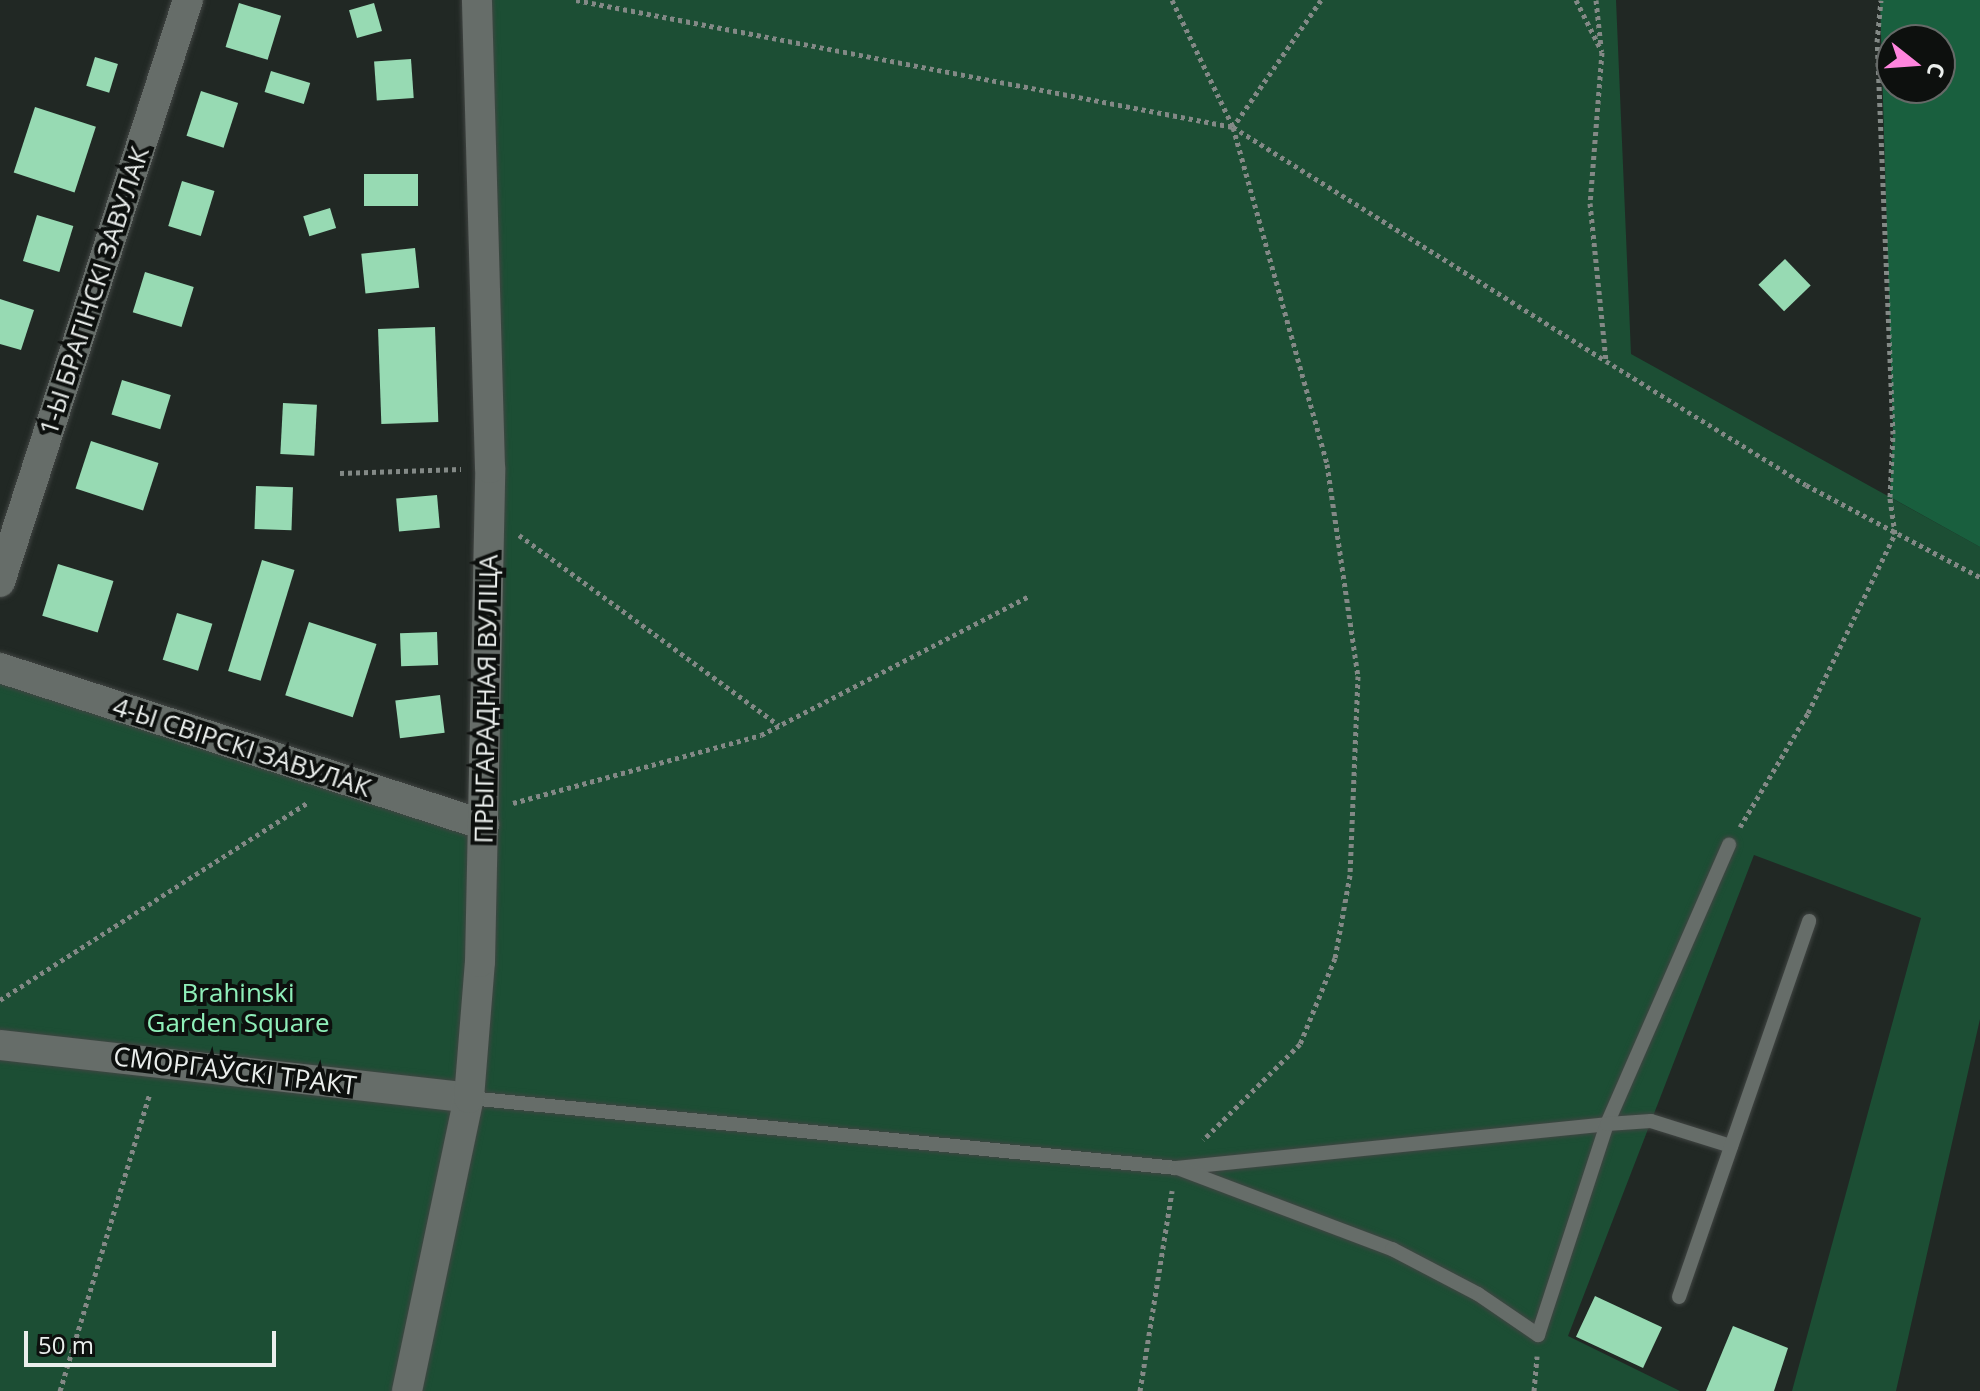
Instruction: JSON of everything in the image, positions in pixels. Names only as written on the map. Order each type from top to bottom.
[{"type":"street","name":"1-Ы БРАГІНСКІ ЗАВУЛАК","points":[[0,582],[188,0]]},
{"type":"street","name":"ПРЫГАРАДНАЯ ВУЛІЦА","points":[[407,1391],[469,1098],[484,818],[490,468],[477,0]]},
{"type":"street","name":"4-Ы СВІРСКІ ЗАВУЛАК","points":[[0,668],[343,779],[484,818]]},
{"type":"street","name":"СМОРГАЎСКІ ТРАКТ","points":[[0,1045],[469,1098]]},
{"type":"lane","points":[[1176,1168],[1392,1249],[1478,1294],[1538,1335],[1607,1124],[1729,845]]},
{"type":"lane","points":[[1679,1297],[1809,921]]},
{"type":"lane","points":[[469,1098],[1176,1168],[1651,1121],[1731,1146]]},
{"type":"path","points":[[576,0],[1233,127],[1806,485],[1980,577]]},
{"type":"path","points":[[1140,1391],[1176,1168],[1300,1044],[1335,958],[1350,875],[1358,676],[1329,480],[1233,127],[1172,0]]},
{"type":"path","points":[[1233,127],[1321,0]]},
{"type":"path","points":[[1576,0],[1602,52]]},
{"type":"path","points":[[1596,0],[1602,52],[1590,203],[1606,361]]},
{"type":"path","points":[[1729,845],[1808,713],[1895,534],[1890,497],[1893,434],[1877,42],[1881,0]]},
{"type":"path","points":[[340,473],[490,468]]},
{"type":"path","points":[[489,513],[779,725]]},
{"type":"path","points":[[484,818],[761,735],[1029,596]]},
{"type":"path","points":[[0,1000],[343,779]]},
{"type":"path","points":[[60,1391],[159,1062]]},
{"type":"path","points":[[1534,1391],[1538,1335]]},
{"type":"green space","name":"Brahinski Garden Square","points":[[482,0],[1616,0],[1631,354],[1980,547],[1980,1019],[1896,1391],[1792,1391],[1921,918],[1754,855],[1568,1336],[1680,1391],[0,1391],[0,668],[484,825]]},
{"type":"green space","points":[[1880,0],[1980,0],[1980,547],[1890,497],[1893,434],[1883,104],[1956,104],[1956,24],[1881,24]]},
{"type":"building","points":[[239,3],[281,16],[268,60],[226,47]]},
{"type":"building","points":[[374,3],[382,31],[357,38],[349,10]]},
{"type":"building","points":[[95,57],[118,64],[109,93],[86,86]]},
{"type":"building","points":[[411,59],[414,98],[377,100],[374,62]]},
{"type":"building","points":[[271,71],[310,83],[304,104],[265,92]]},
{"type":"building","points":[[201,91],[238,103],[224,148],[186,136]]},
{"type":"building","points":[[35,107],[96,127],[75,192],[14,173]]},
{"type":"building","points":[[364,174],[418,174],[418,206],[364,206]]},
{"type":"building","points":[[182,181],[215,191],[201,236],[168,226]]},
{"type":"building","points":[[330,208],[336,228],[309,236],[303,216]]},
{"type":"building","points":[[37,215],[73,226],[59,272],[23,261]]},
{"type":"building","points":[[415,248],[419,288],[365,293],[361,254]]},
{"type":"building","points":[[1785,259],[1811,286],[1784,311],[1758,285]]},
{"type":"building","points":[[145,272],[194,287],[181,327],[133,312]]},
{"type":"building","points":[[0,299],[34,310],[21,350],[0,344]]},
{"type":"building","points":[[435,327],[438,422],[381,424],[378,329]]},
{"type":"building","points":[[122,380],[171,395],[160,429],[111,414]]},
{"type":"building","points":[[283,403],[317,405],[314,456],[280,454]]},
{"type":"building","points":[[91,441],[159,463],[143,510],[76,489]]},
{"type":"building","points":[[256,486],[293,487],[291,530],[254,529]]},
{"type":"building","points":[[437,495],[440,528],[399,531],[396,499]]},
{"type":"building","points":[[262,560],[295,570],[261,681],[228,671]]},
{"type":"building","points":[[58,564],[113,581],[98,633],[42,616]]},
{"type":"building","points":[[177,613],[212,624],[198,671],[163,660]]},
{"type":"building","points":[[309,622],[377,644],[353,717],[285,695]]},
{"type":"building","points":[[437,632],[438,665],[401,666],[400,633]]},
{"type":"building","points":[[440,695],[445,733],[400,738],[395,700]]},
{"type":"building","points":[[1595,1296],[1662,1327],[1643,1368],[1576,1337]]},
{"type":"building","points":[[1733,1326],[1788,1348],[1774,1391],[1706,1391]]}]
